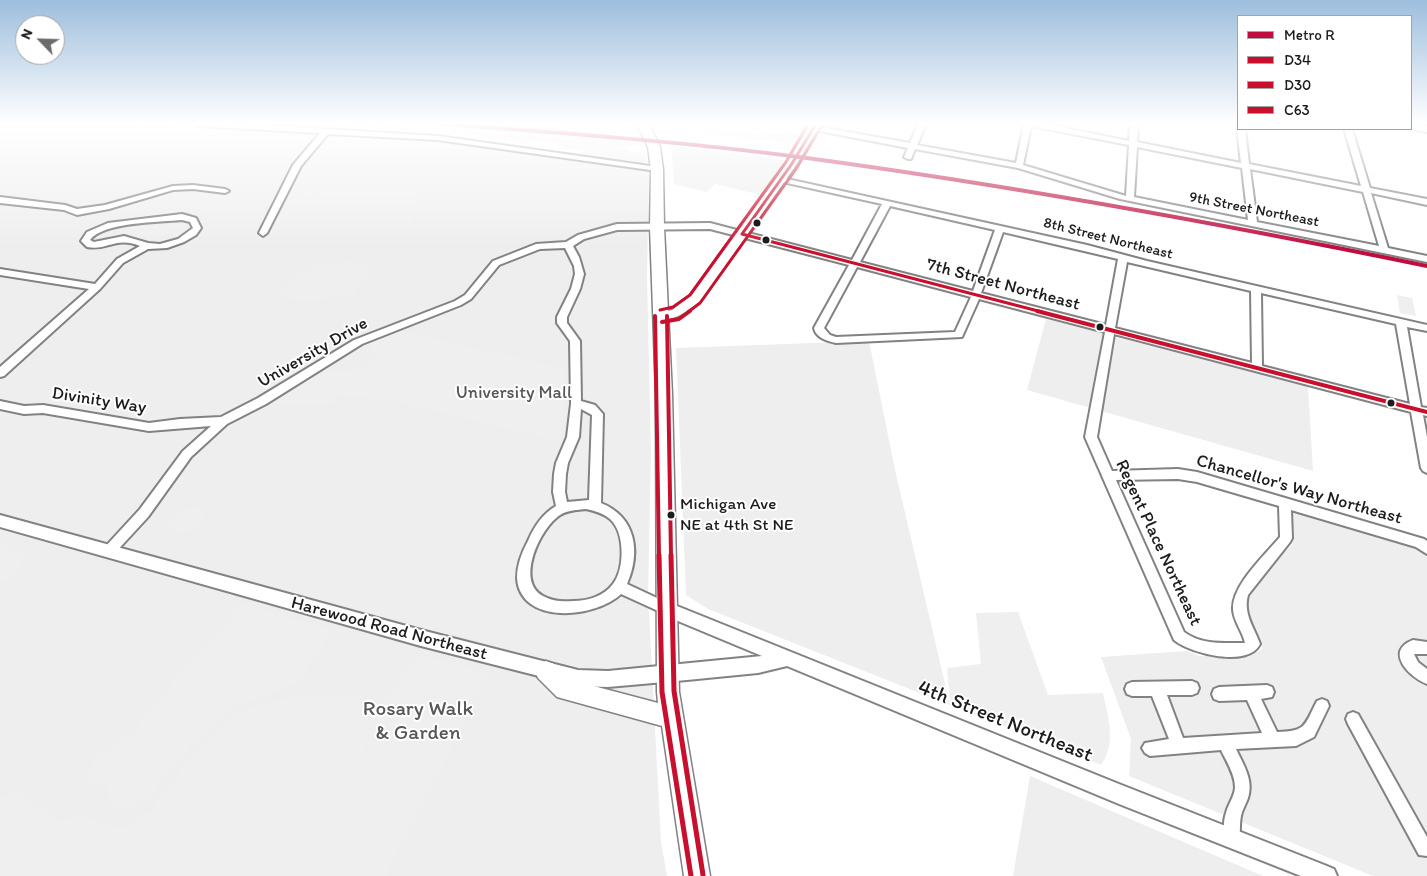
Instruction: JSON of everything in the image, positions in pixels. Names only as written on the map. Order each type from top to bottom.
[{"type":"main road","points":[[656,165],[657,227],[662,316],[668,692],[697,876]]},
{"type":"main road","points":[[662,316],[676,313],[695,299],[791,165]]},
{"type":"main road","points":[[546,671],[565,689],[672,718]]},
{"type":"main road","points":[[687,876],[691,841]]},
{"type":"street","points":[[263,233],[297,165]]},
{"type":"street","points":[[629,165],[657,169]]},
{"type":"street","name":"9th Street Northeast","points":[[1013,165],[1130,199],[1427,259]]},
{"type":"street","points":[[1130,199],[1132,165]]},
{"type":"street","points":[[1240,165],[1427,202]]},
{"type":"street","points":[[1359,165],[1384,250]]},
{"type":"street","points":[[1246,166],[1253,225]]},
{"type":"street","name":"8th Street Northeast","points":[[782,179],[1427,328]]},
{"type":"street","points":[[76,212],[106,207],[172,188],[193,187],[225,191]]},
{"type":"street","points":[[0,200],[101,214],[111,225]]},
{"type":"street","points":[[887,203],[819,328],[819,331],[826,338],[836,340],[958,335],[976,295],[1000,229]]},
{"type":"street","points":[[0,373],[97,287],[120,261],[147,246],[177,242],[194,232],[197,225],[191,219],[182,217],[111,225],[86,237],[85,241],[86,244],[96,245],[124,239],[137,241],[147,246]]},
{"type":"street","name":"7th Street Northeast","points":[[657,227],[710,226],[1421,410]]},
{"type":"street","name":"University Drive","points":[[109,551],[144,513],[187,454],[223,421],[262,401],[358,342],[458,303],[468,297],[496,262],[539,246],[568,245],[581,237],[616,227],[657,227]]},
{"type":"street","points":[[562,508],[559,492],[560,474],[562,463],[573,437],[576,404],[575,341],[562,323],[562,317],[574,294],[579,279],[578,263],[568,245]]},
{"type":"street","name":"Regent Place Northeast","points":[[1123,257],[1091,438],[1179,636],[1186,643],[1195,647],[1248,649],[1253,644],[1239,614],[1239,603],[1242,593],[1286,538],[1285,503]]},
{"type":"street","points":[[0,272],[97,287]]},
{"type":"street","points":[[1256,289],[1257,368]]},
{"type":"street","points":[[1401,323],[1421,410],[1427,468]]},
{"type":"street","points":[[576,404],[587,406],[598,414],[595,506]]},
{"type":"street","name":"Divinity Way","points":[[0,405],[24,410],[43,409],[149,427],[223,421]]},
{"type":"street","name":"Chancellor's Way Northeast","points":[[1108,476],[1188,475],[1425,544]]},
{"type":"street","points":[[586,504],[595,506],[623,524],[626,532],[629,548],[626,569],[619,587],[602,599],[576,608],[561,608],[546,604],[526,589],[523,582],[525,560],[540,528],[553,514],[562,508],[586,504]]},
{"type":"street","name":"Harewood Road Northeast","points":[[0,522],[546,671],[578,678],[597,679],[758,665],[785,659]]},
{"type":"street","points":[[619,587],[667,609]]},
{"type":"street","name":"4th Street Northeast","points":[[667,609],[785,659],[1327,876]]},
{"type":"street","points":[[1427,648],[1413,646],[1409,648],[1406,656],[1412,667],[1427,677]]},
{"type":"street","points":[[1132,689],[1192,688]]},
{"type":"street","points":[[1157,689],[1179,746]]},
{"type":"street","points":[[1219,694],[1267,692]]},
{"type":"street","points":[[1251,693],[1274,740]]},
{"type":"street","points":[[1150,748],[1296,739],[1309,732],[1322,706]]},
{"type":"street","points":[[1353,719],[1425,849]]},
{"type":"street","points":[[1225,742],[1240,774],[1243,786],[1241,797],[1233,814],[1232,838]]},
{"type":"shaded area","points":[[0,165],[611,165],[649,170],[647,276],[651,453],[648,594],[661,842],[667,876],[0,876]]},
{"type":"shaded area","points":[[672,165],[782,165],[761,195],[715,184],[707,192],[674,184]]},
{"type":"shaded area","points":[[1046,319],[1308,387],[1313,471],[1027,390]]},
{"type":"shaded area","points":[[869,341],[895,470],[950,705],[708,609],[686,595],[676,348]]},
{"type":"shaded area","points":[[1302,512],[1418,548],[1427,557],[1427,876],[1373,876],[1129,776],[1131,739],[1101,657],[1187,651],[1199,656],[1234,656],[1252,655],[1262,649],[1248,614],[1247,599],[1273,561],[1293,544],[1293,514]]},
{"type":"shaded area","points":[[1030,776],[1263,876],[1013,876]]},
{"type":"green space","points":[[422,189],[410,225],[275,230],[271,226],[288,194]]},
{"type":"green space","points":[[171,225],[165,235],[136,237],[142,227]]},
{"type":"green space","points":[[346,261],[363,262],[369,269],[367,278],[353,296],[303,301],[279,296],[301,272],[309,272],[313,262],[326,265],[331,262],[343,264]]},
{"type":"green space","points":[[1397,295],[1412,298],[1416,316],[1400,313]]},
{"type":"green space","name":"University Mall","points":[[399,331],[566,368],[560,441],[384,399],[339,395],[335,404],[273,404],[277,398],[322,371],[356,371],[372,362],[375,354],[369,344]]},
{"type":"green space","points":[[195,507],[202,511],[201,522],[188,532],[171,532],[168,525],[172,517],[182,510]]},
{"type":"green space","points":[[0,538],[9,543],[11,551],[26,551],[21,562],[22,568],[14,577],[0,582]]},
{"type":"green space","points":[[241,604],[335,631],[323,641],[320,652],[307,668],[304,680],[236,707],[225,714],[193,744],[149,798],[137,806],[125,810],[112,808],[107,786],[88,782],[89,772],[97,757],[131,734],[175,679],[214,640]]},
{"type":"green space","points":[[1018,612],[1048,695],[1103,693],[1109,721],[1110,739],[1106,757],[1101,765],[950,705],[947,668],[981,664],[976,613]]},
{"type":"green space","name":"Rosary Walk & Garden","points":[[421,655],[488,673],[438,774],[369,751],[369,712],[385,701],[413,662],[419,659]]},
{"type":"green space","points":[[363,693],[368,722],[366,752],[437,775],[386,876],[0,876],[0,798],[16,790],[60,821],[80,817],[112,826],[132,827],[141,816],[147,814],[194,754],[214,733],[229,723],[235,715],[261,704],[286,699],[309,696],[333,697]]},
{"type":"metro line","name":"R","points":[[852,165],[1034,193],[1326,245],[1427,266]]},
{"type":"transit line","name":"C63","points":[[660,310],[673,307],[690,295],[784,165]]},
{"type":"transit line","name":"D34","points":[[742,234],[791,165]]},
{"type":"transit line","name":"D30","points":[[662,322],[679,319],[700,303],[798,165]]},
{"type":"transit line","name":"D34","points":[[742,234],[1427,412]]},
{"type":"transit line","name":"D30","points":[[655,316],[662,692],[691,876]]},
{"type":"transit line","name":"C63","points":[[667,316],[674,691],[703,875]]},
{"type":"place","name":"Michigan Ave NE at 4th St NE","points":[[671,515]]}]
